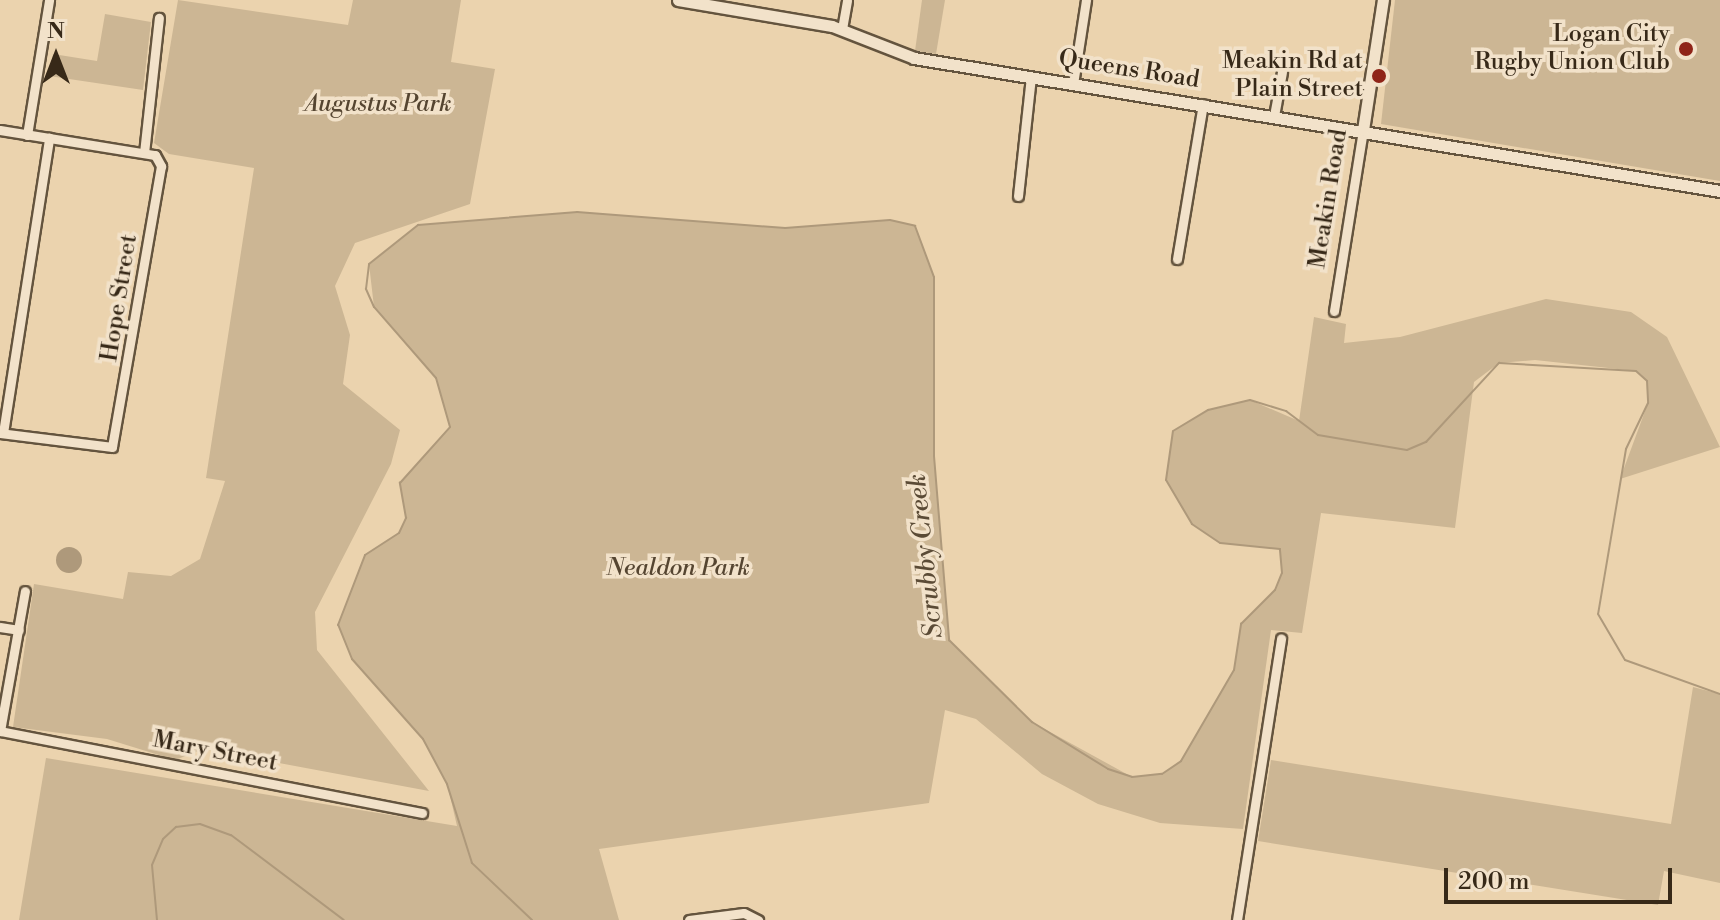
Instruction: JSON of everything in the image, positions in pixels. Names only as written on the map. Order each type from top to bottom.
[{"type":"street","points":[[27,135],[49,0]]},
{"type":"street","name":"Queens Road","points":[[678,0],[842,29],[914,58],[1720,191]]},
{"type":"street","points":[[842,29],[847,0]]},
{"type":"street","points":[[1073,84],[1086,0]]},
{"type":"street","name":"Meakin Road","points":[[1334,311],[1383,0]]},
{"type":"street","name":"Hope Street","points":[[1,433],[112,447],[161,166],[149,154],[159,18]]},
{"type":"street","points":[[1274,116],[1282,72]]},
{"type":"street","points":[[1018,196],[1031,77]]},
{"type":"street","points":[[1177,259],[1203,104]]},
{"type":"street","points":[[0,130],[149,154]]},
{"type":"street","points":[[1,433],[49,138]]},
{"type":"street","points":[[0,731],[25,591]]},
{"type":"street","points":[[0,627],[19,630]]},
{"type":"street","points":[[1237,920],[1281,638]]},
{"type":"street","name":"Mary Street","points":[[0,731],[422,813]]},
{"type":"street","points":[[689,920],[744,913],[758,920]]},
{"type":"green space","name":"Augustus Park","points":[[178,0],[348,25],[353,0],[461,0],[451,62],[495,69],[470,204],[355,243],[335,286],[350,335],[343,384],[400,430],[391,464],[315,612],[317,650],[429,791],[204,749],[175,760],[107,739],[13,727],[34,584],[123,599],[128,572],[171,576],[200,559],[225,481],[206,478],[254,168],[169,154],[154,143]]},
{"type":"green space","points":[[922,0],[945,0],[936,54],[915,51]]},
{"type":"green space","points":[[1395,0],[1720,0],[1720,181],[1381,124]]},
{"type":"green space","points":[[105,14],[151,22],[143,90],[49,76],[53,54],[97,61]]},
{"type":"green space","name":"Nealdon Park","points":[[577,212],[785,228],[890,220],[915,226],[934,277],[934,456],[949,640],[1032,722],[1132,777],[1162,774],[1181,761],[1234,670],[1241,624],[1275,590],[1282,573],[1280,549],[1220,543],[1192,524],[1166,480],[1173,431],[1208,410],[1250,400],[1299,421],[1314,317],[1346,324],[1344,343],[1400,337],[1546,299],[1631,312],[1667,337],[1720,447],[1620,479],[1648,403],[1647,381],[1636,371],[1535,360],[1499,363],[1474,382],[1455,528],[1321,513],[1302,633],[1271,630],[1243,829],[1160,823],[1098,804],[1042,774],[976,719],[945,710],[929,803],[599,849],[619,920],[19,920],[46,758],[457,826],[447,783],[423,739],[352,659],[338,625],[365,555],[399,533],[406,518],[400,483],[450,427],[436,378],[374,307],[369,264],[418,225]]},
{"type":"green space","points":[[1693,687],[1720,694],[1720,883],[1664,871],[1658,905],[1258,841],[1271,760],[1671,824]]},
{"type":"shaded area","points":[[69,547],[78,551],[82,560],[78,569],[69,573],[60,569],[56,560],[60,551]]},
{"type":"waterway","name":"Scrubby Creek","points":[[532,920],[472,863],[447,784],[423,739],[352,659],[338,625],[365,555],[399,533],[406,518],[400,483],[450,427],[436,378],[374,307],[366,289],[369,264],[418,225],[577,212],[785,228],[890,220],[915,226],[934,277],[934,456],[949,640],[1032,722],[1108,769],[1132,777],[1162,774],[1181,761],[1234,670],[1241,624],[1275,590],[1282,573],[1280,549],[1220,543],[1192,524],[1166,480],[1173,431],[1208,410],[1250,400],[1286,411],[1318,435],[1407,450],[1426,442],[1499,363],[1636,371],[1647,381],[1648,403],[1626,449],[1598,614],[1625,660],[1720,694]]},
{"type":"waterway","name":"Scrubby Creek","points":[[157,920],[152,865],[163,839],[176,827],[200,824],[231,835],[344,920]]},
{"type":"place","name":"Logan City Rugby Union Club","points":[[1686,49]]},
{"type":"place","name":"Meakin Rd at Plain Street","points":[[1379,76]]}]
